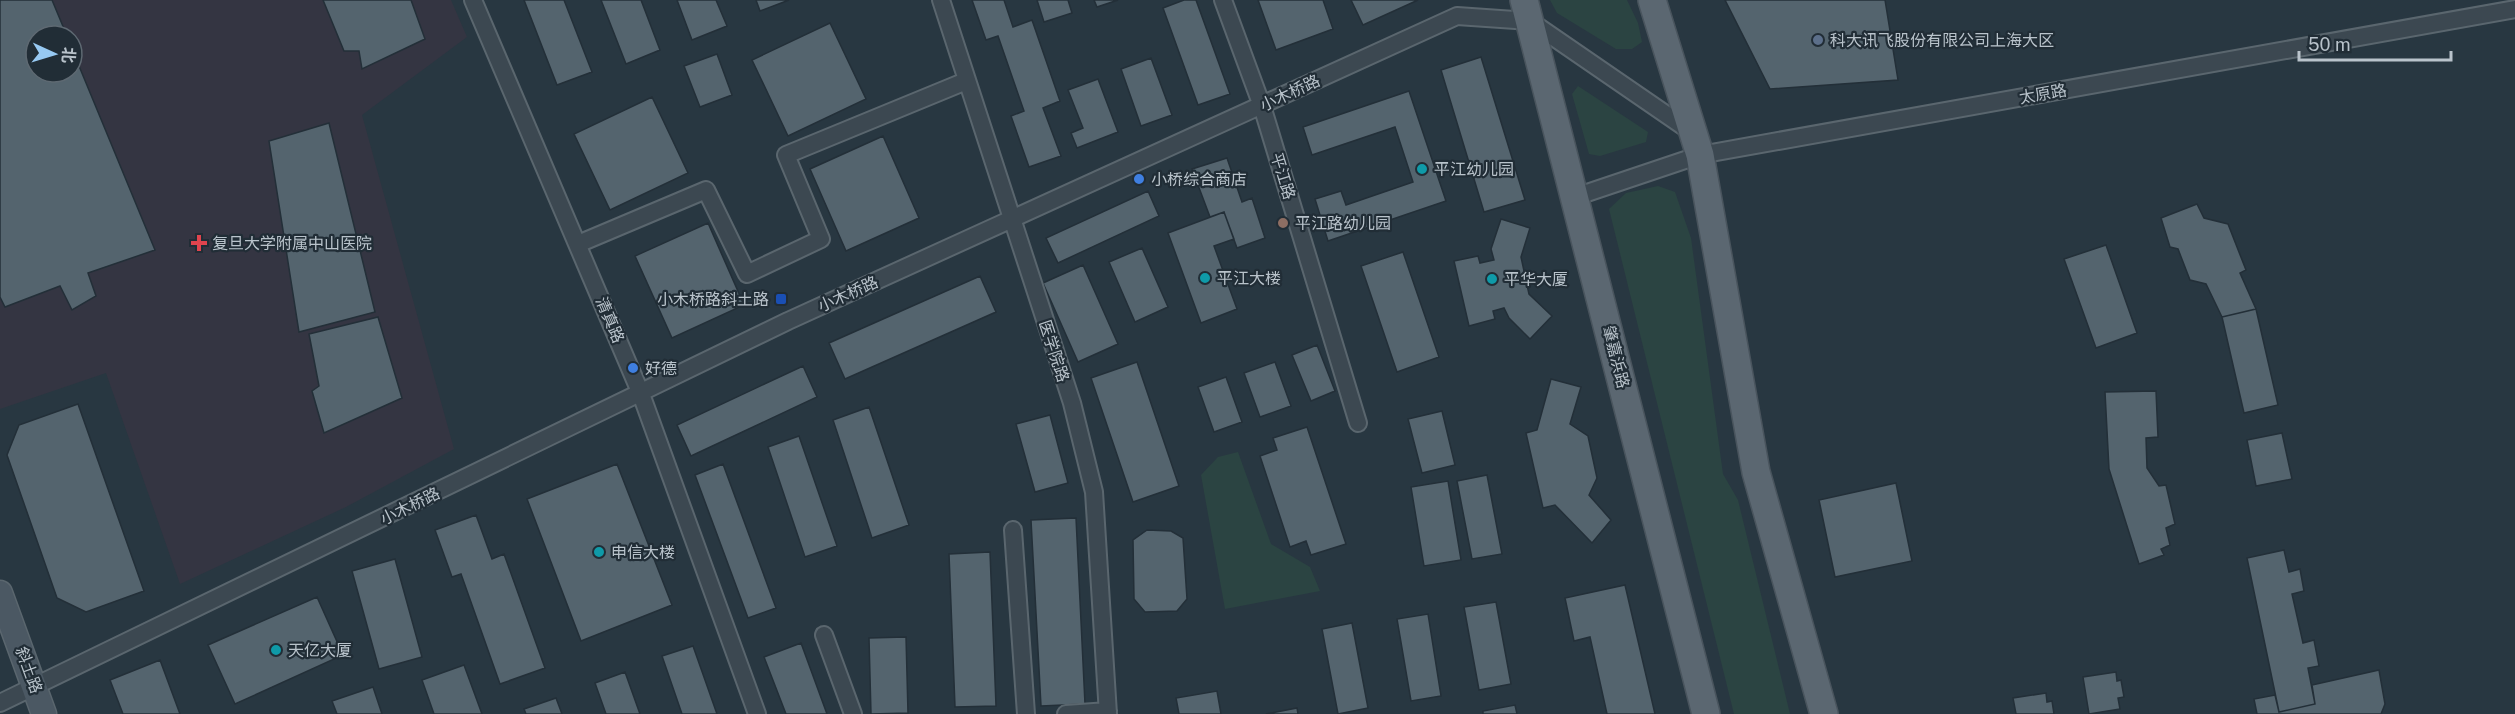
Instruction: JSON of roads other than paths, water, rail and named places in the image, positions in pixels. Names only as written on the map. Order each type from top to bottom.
[{"type":"main road","points":[[1652,0],[1697,144],[1756,472],[1824,714]]},
{"type":"main road","name":"肇嘉浜路","points":[[1527,10],[1706,714]]},
{"type":"main road","name":"斜土路","points":[[0,593],[44,714]]},
{"type":"street","name":"清真路","points":[[473,0],[641,394],[757,714]]},
{"type":"street","name":"医学院路","points":[[941,0],[1072,404],[1094,492],[1108,713]]},
{"type":"street","name":"平江路","points":[[1223,0],[1262,106],[1358,423]]},
{"type":"street","name":"太原路","points":[[1575,197],[1697,144],[2515,9]]},
{"type":"street","points":[[1527,10],[1697,144]]},
{"type":"street","name":"小木桥路","points":[[0,703],[788,321],[1457,16],[1527,10]]},
{"type":"street","points":[[578,244],[706,190],[747,274],[821,239],[786,155],[966,81]]},
{"type":"street","points":[[1013,530],[1026,714]]},
{"type":"street","points":[[824,635],[853,714]]},
{"type":"street","points":[[1066,714],[1108,713]]},
{"type":"place","name":"科大讯飞股份有限公司上海大区","points":[[1818,40]]},
{"type":"place","name":"平江幼儿园","points":[[1422,169]]},
{"type":"place","name":"小桥综合商店","points":[[1139,179]]},
{"type":"place","name":"平江路幼儿园","points":[[1283,223]]},
{"type":"place","name":"复旦大学附属中山医院","points":[[199,243]]},
{"type":"place","name":"平江大楼","points":[[1205,278]]},
{"type":"place","name":"平华大厦","points":[[1492,279]]},
{"type":"place","name":"小木桥路斜土路","points":[[781,299]]},
{"type":"place","name":"好德","points":[[633,368]]},
{"type":"place","name":"申信大楼","points":[[599,552]]},
{"type":"place","name":"天亿大厦","points":[[276,650]]}]
